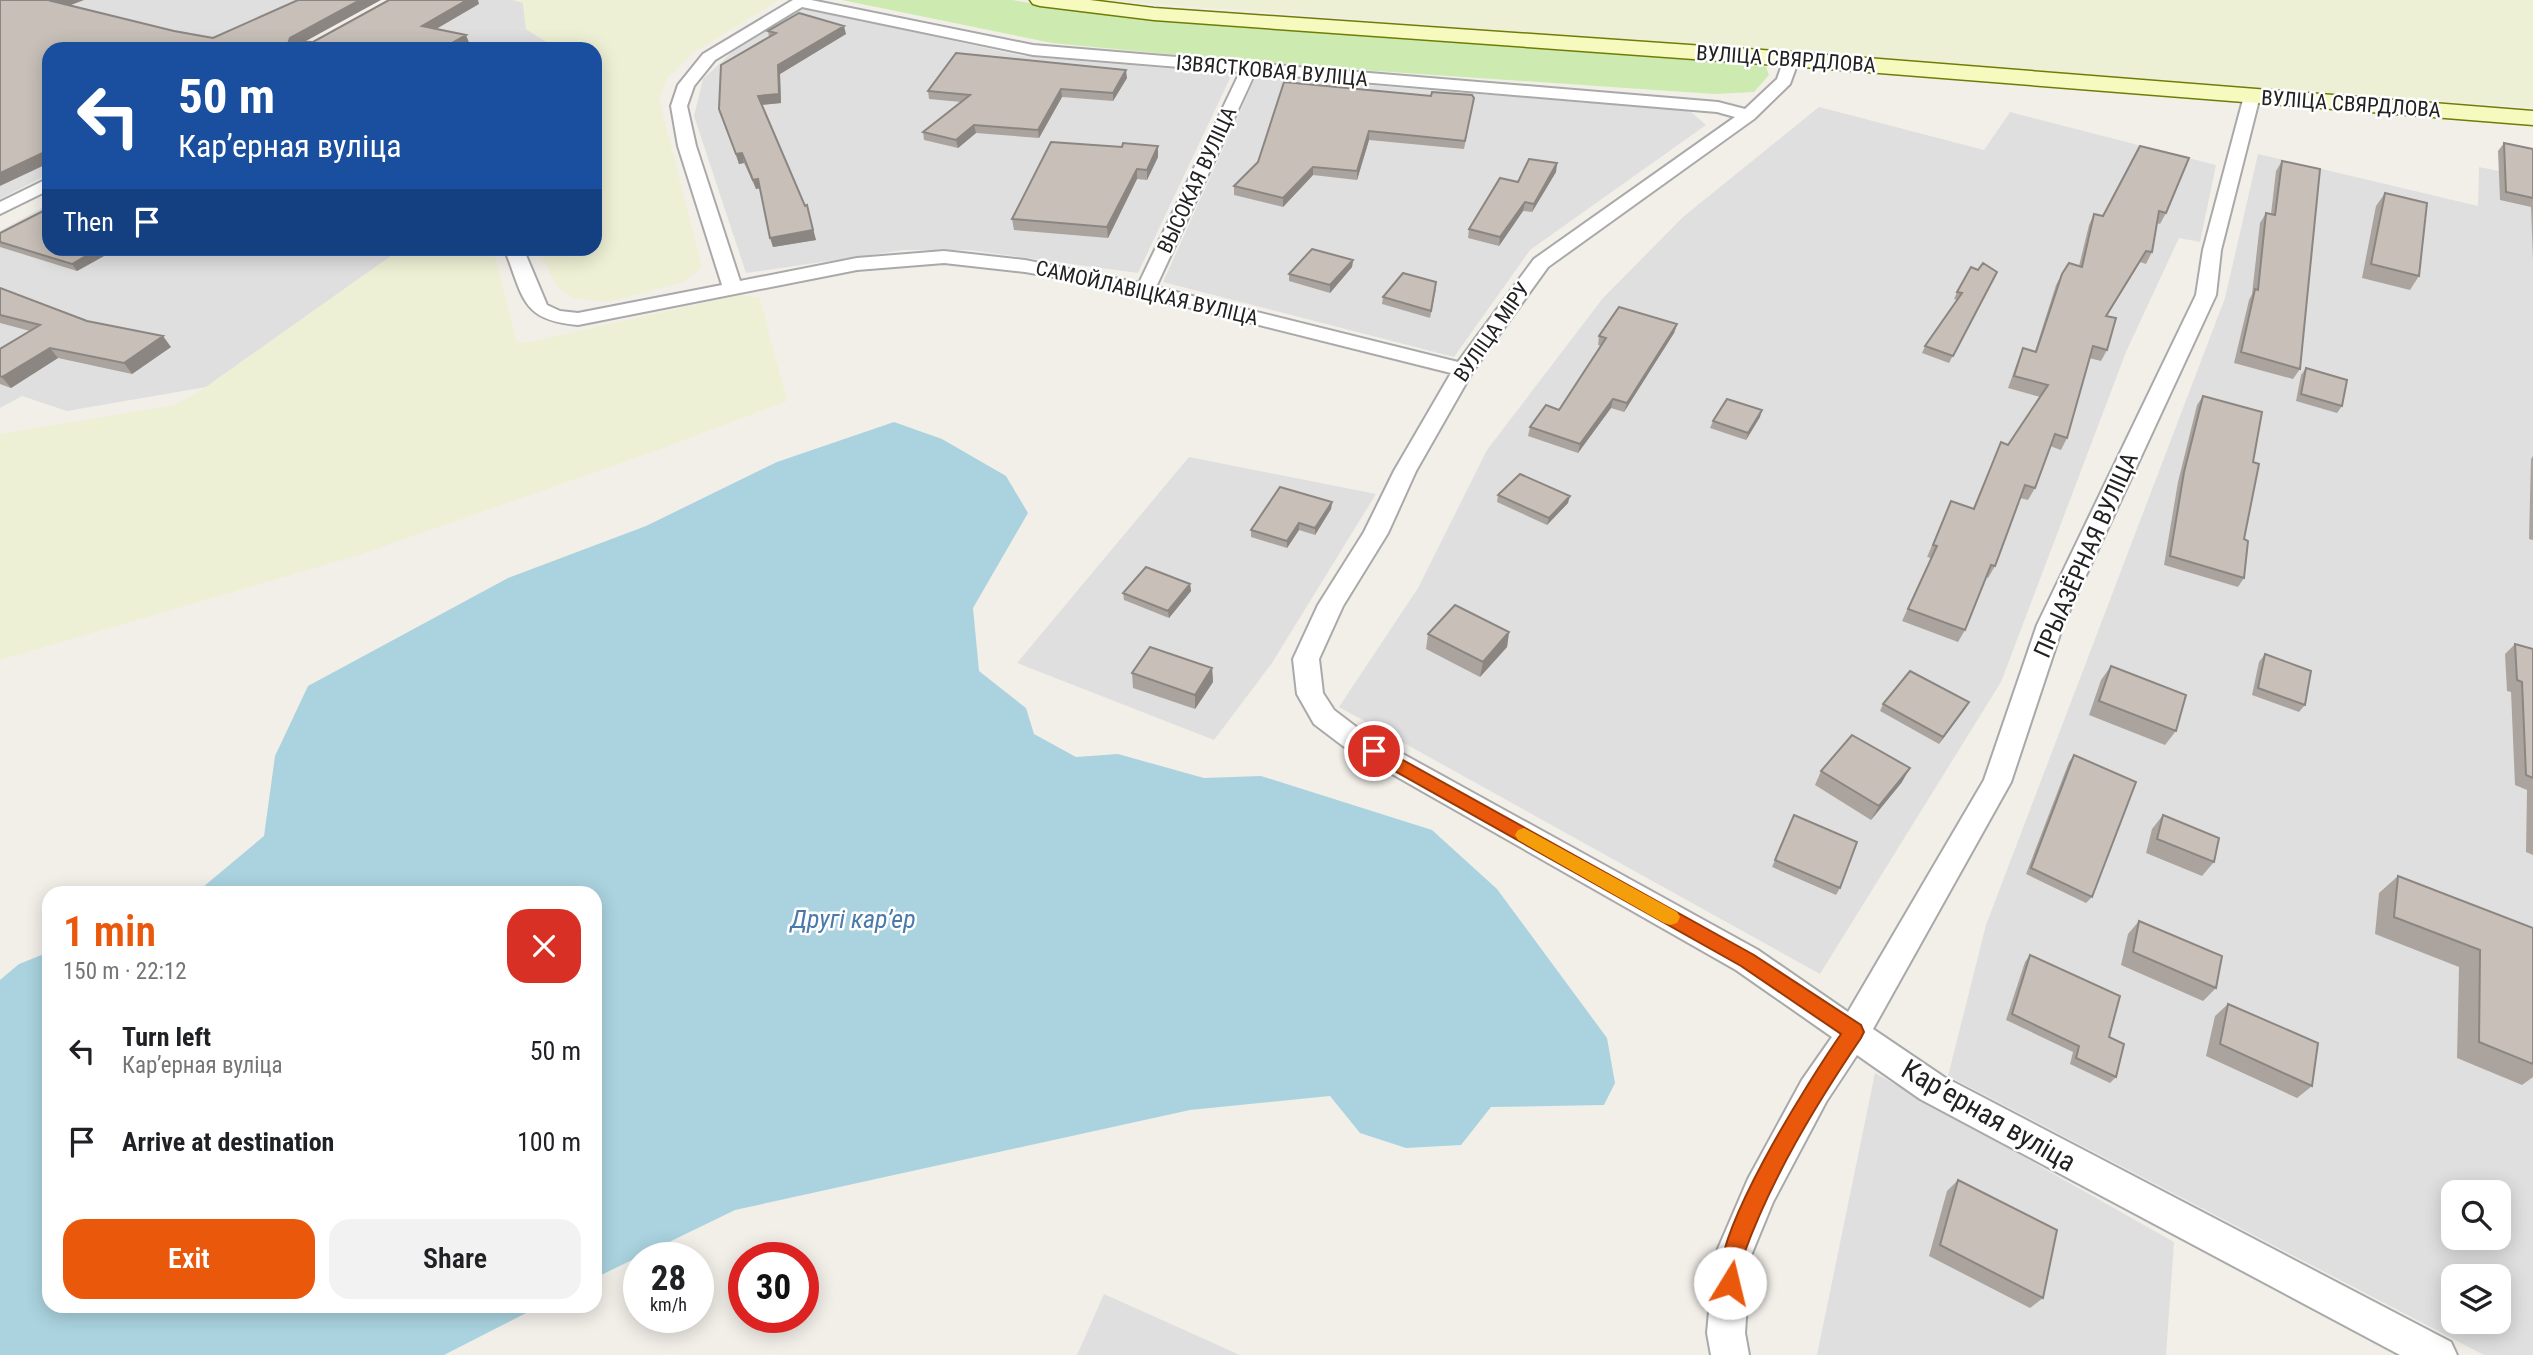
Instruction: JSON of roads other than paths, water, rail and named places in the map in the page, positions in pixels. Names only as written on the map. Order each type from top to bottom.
[{"type":"street","name":"ВУЛІЦА СВЯРДЛОВА","points":[[1040,0],[1154,14],[1791,59],[2533,118]]},
{"type":"street","name":"ІЗВЯСТКОВАЯ ВУЛІЦА","points":[[801,1],[1032,50],[1718,107],[1748,115]]},
{"type":"street","points":[[733,289],[687,146],[679,106],[686,85],[709,58],[801,1]]},
{"type":"street","name":"ВУЛІЦА МІРУ","points":[[1310,694],[1306,659],[1331,605],[1376,533],[1405,471],[1463,370],[1541,263],[1748,115],[1784,81],[1791,59]]},
{"type":"street","name":"ВЫСОКАЯ ВУЛІЦА","points":[[1145,290],[1249,70]]},
{"type":"street","name":"ПРЫАЗЁРНАЯ ВУЛІЦА","points":[[1730,1355],[1726,1333],[1732,1258],[1760,1191],[1814,1091],[1854,1032],[1997,782],[2050,625],[2206,295],[2212,250],[2252,96]]},
{"type":"street","points":[[0,209],[42,188]]},
{"type":"street","name":"САМОЙЛАВІЦКАЯ ВУЛІЦА","points":[[516,256],[539,309],[555,317],[578,320],[857,264],[944,257],[1025,266],[1145,290],[1463,370]]},
{"type":"street","name":"Карʼерная вуліца","points":[[1310,694],[1324,717],[1353,739],[1747,960],[1932,1088],[2438,1355]]},
{"type":"water","name":"Другі карʼер","points":[[894,422],[942,439],[1006,476],[1028,513],[973,608],[979,671],[1026,708],[1034,734],[1076,757],[1118,754],[1204,778],[1261,776],[1432,830],[1497,889],[1607,1038],[1615,1083],[1604,1105],[1491,1107],[1461,1145],[1406,1148],[1360,1133],[1330,1096],[1190,1110],[735,1210],[669,1242],[623,1242],[623,1264],[602,1275],[602,886],[204,886],[264,836],[275,756],[308,686],[508,578],[646,526],[777,462]]},
{"type":"water","points":[[42,955],[42,1313],[526,1313],[444,1355],[0,1355],[0,980],[19,964]]}]
